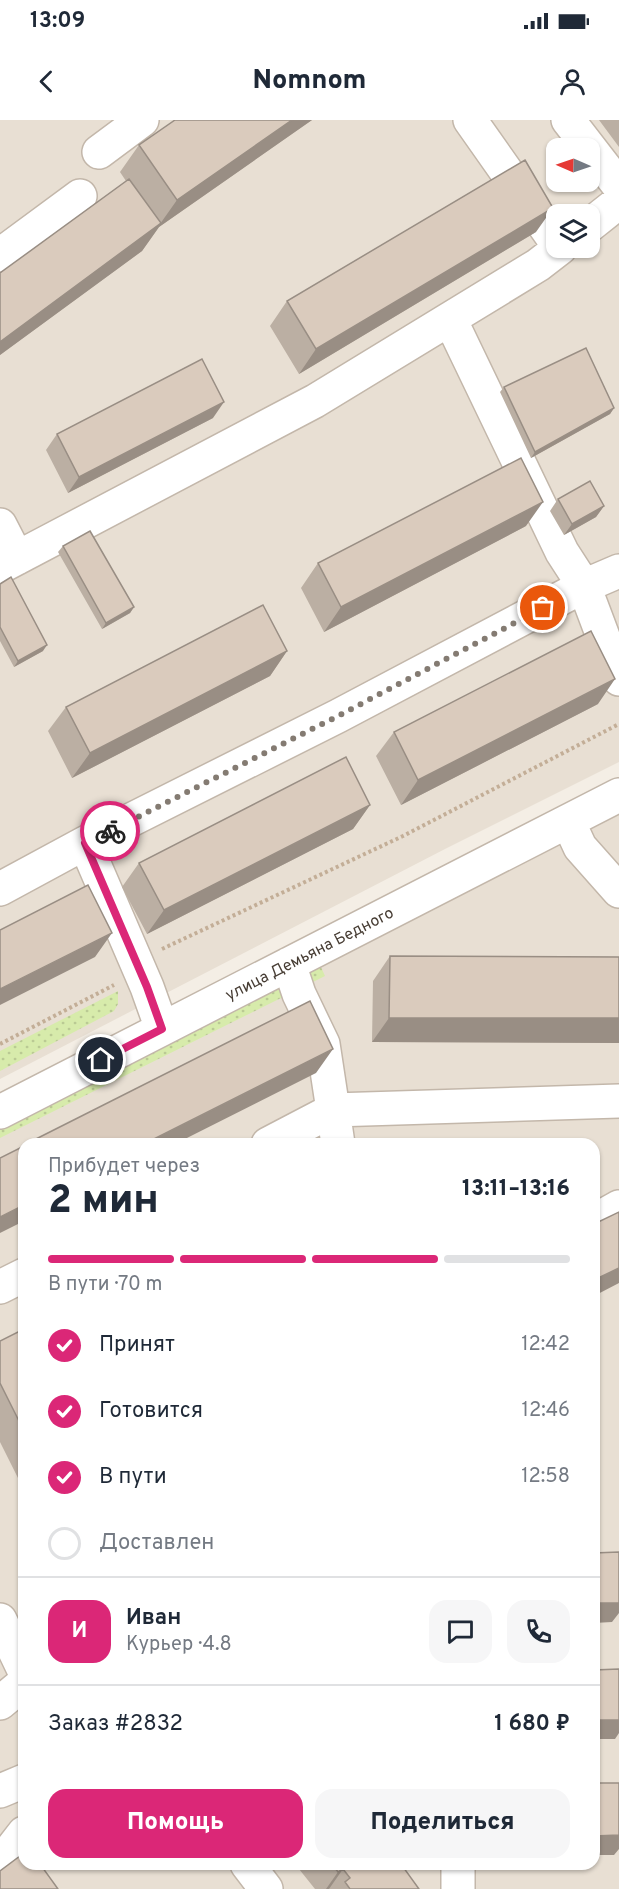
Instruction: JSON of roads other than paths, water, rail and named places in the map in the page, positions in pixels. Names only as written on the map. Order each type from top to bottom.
[{"type":"street","points":[[99,152],[142,120]]},
{"type":"street","points":[[470,120],[546,228]]},
{"type":"street","points":[[568,120],[619,186]]},
{"type":"street","points":[[0,255],[80,195]]},
{"type":"street","points":[[600,217],[619,202]]},
{"type":"street","points":[[0,525],[9,563],[315,401],[547,258]]},
{"type":"street","points":[[450,319],[562,552],[584,586],[619,679]]},
{"type":"street","points":[[0,889],[85,843],[338,716],[584,586],[619,571]]},
{"type":"street","name":"улица Демьяна Бедного","points":[[0,1112],[619,795]]},
{"type":"street","points":[[568,821],[580,847],[619,891]]},
{"type":"street","points":[[85,843],[162,1029]]},
{"type":"street","points":[[288,964],[299,994],[323,1044],[337,1138]]},
{"type":"street","points":[[279,1138],[333,1110],[619,1101]]},
{"type":"street","points":[[600,1218],[619,1207]]},
{"type":"street","points":[[0,1287],[18,1278]]},
{"type":"street","points":[[0,1620],[18,1658]]},
{"type":"street","points":[[0,1703],[18,1688]]},
{"type":"street","points":[[0,1791],[18,1784]]},
{"type":"street","points":[[10,1850],[18,1865]]},
{"type":"street","points":[[21,1870],[31,1889]]},
{"type":"street","points":[[252,1870],[266,1889]]},
{"type":"street","points":[[458,1870],[458,1889]]}]
